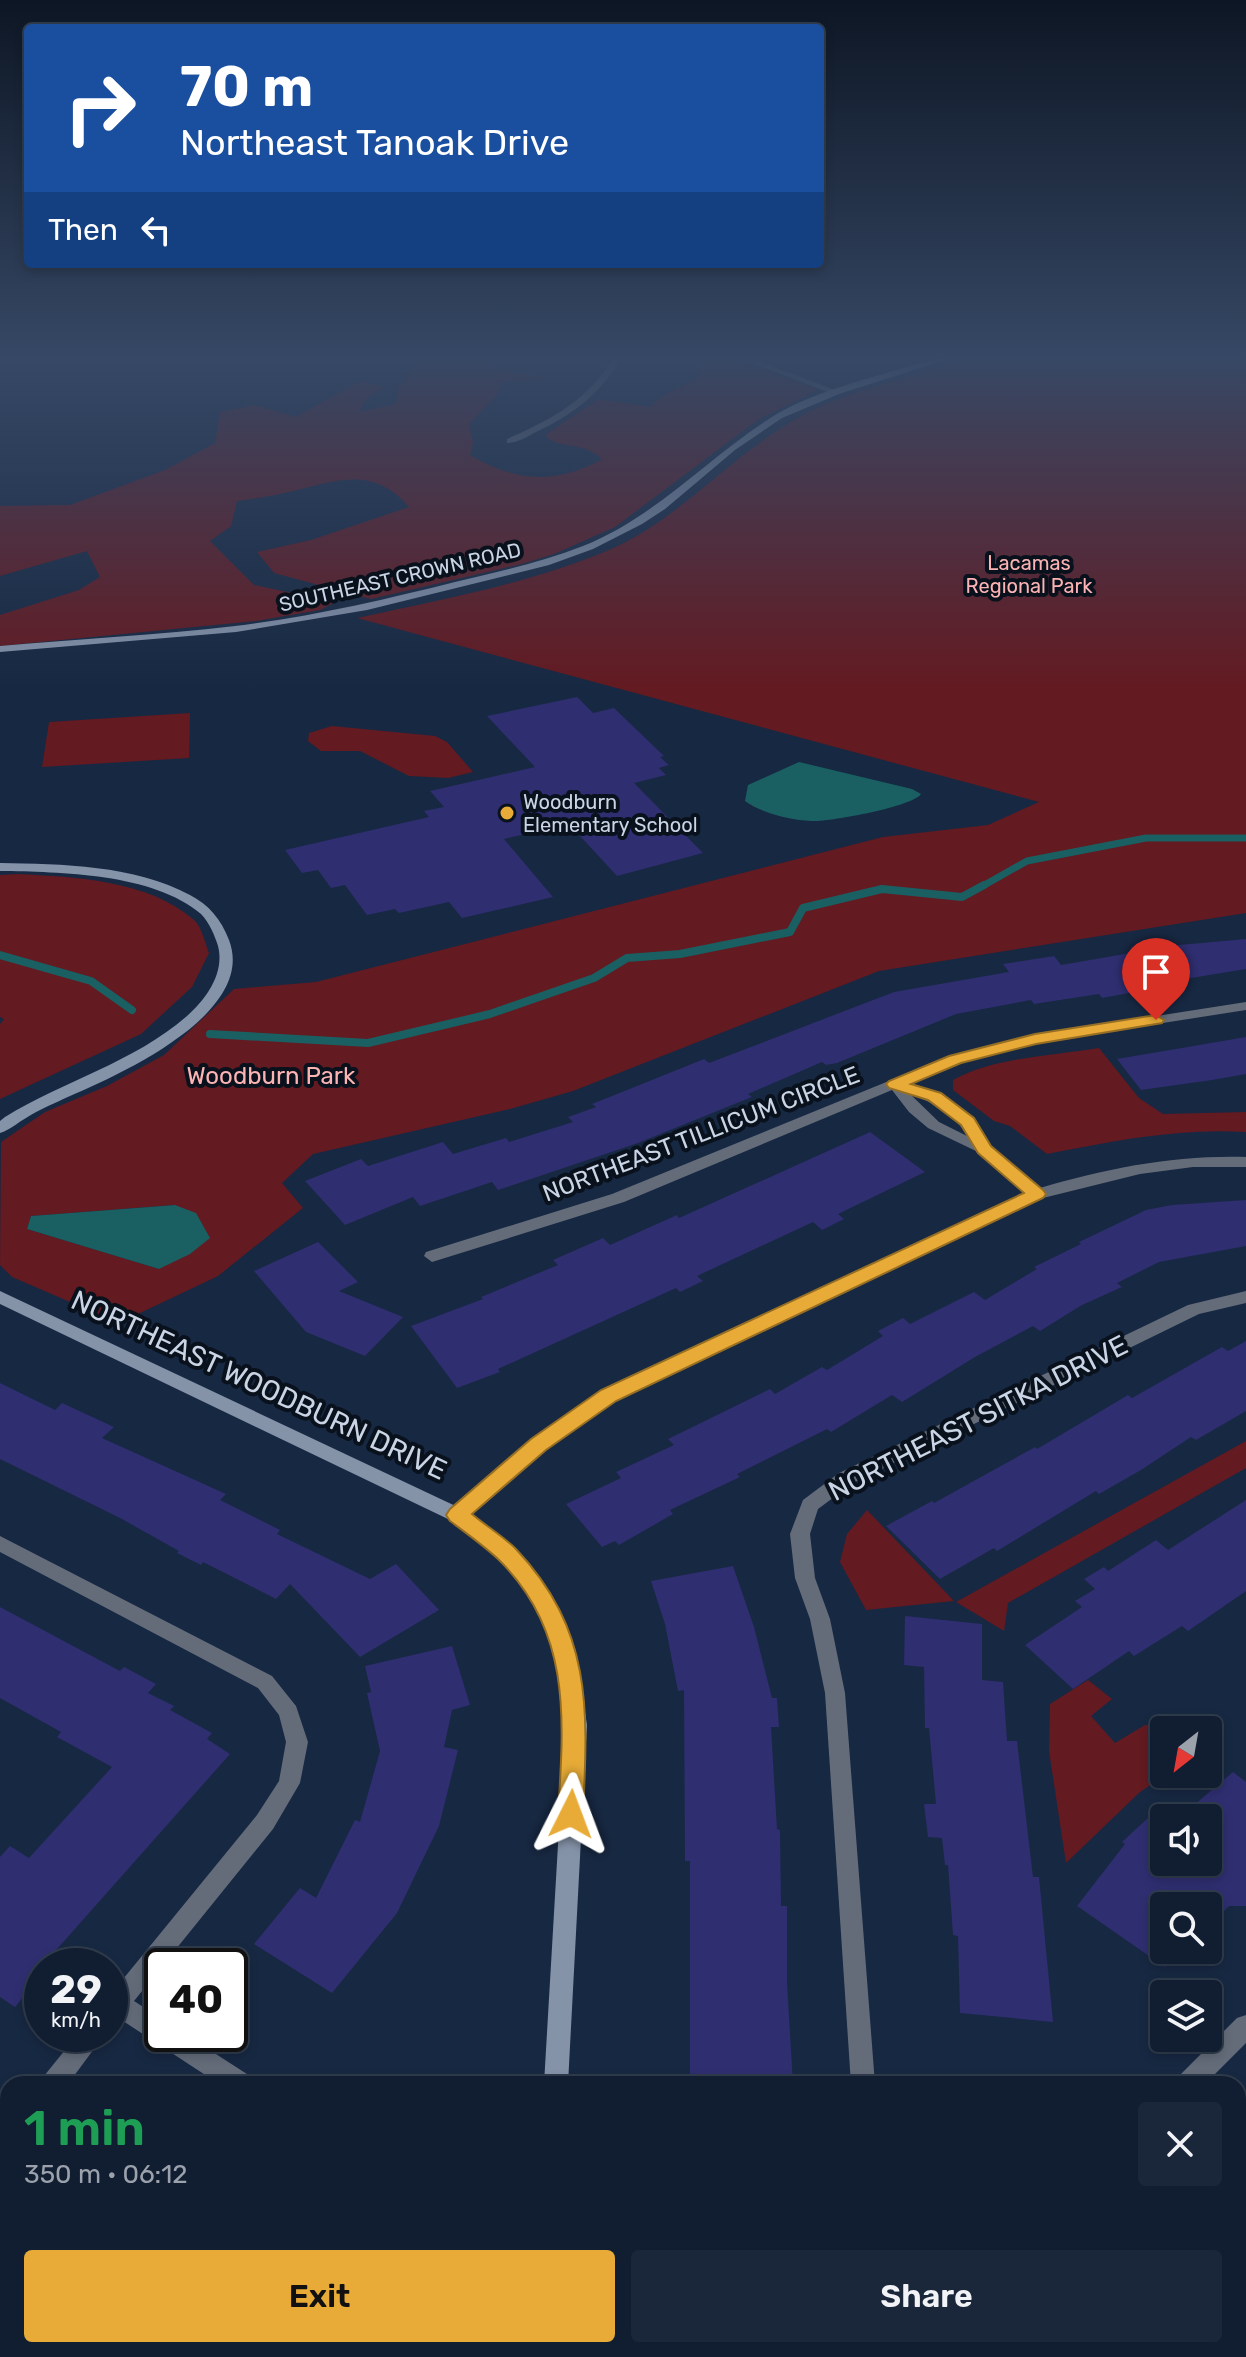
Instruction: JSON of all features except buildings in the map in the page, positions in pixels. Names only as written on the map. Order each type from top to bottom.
[{"type":"street","name":"SOUTHEAST CROWN ROAD","points":[[0,649],[236,629],[367,607],[545,563],[589,547],[639,522],[708,468]]},
{"type":"street","points":[[0,867],[91,872],[160,889],[206,912],[220,933],[228,957],[214,993],[194,1018],[169,1037],[135,1060],[39,1102],[0,1128]]},
{"type":"street","name":"NORTHEAST TILLICUM CIRCLE","points":[[432,1256],[618,1198],[955,1059],[1035,1039],[1246,1006]]},
{"type":"street","name":"NORTHEAST TILLICUM CIRCLE","points":[[895,1084],[914,1111],[942,1133],[984,1149]]},
{"type":"street","name":"NORTHEAST TILLICUM CIRCLE","points":[[895,1084],[935,1097],[967,1122],[984,1149],[1037,1194]]},
{"type":"street","points":[[457,1515],[538,1444],[609,1395],[1037,1194],[1090,1178],[1142,1168],[1246,1162]]},
{"type":"street","name":"NORTHEAST WOODBURN DRIVE","points":[[0,1297],[457,1515],[507,1554],[541,1597],[565,1648],[576,1725],[556,2076]]},
{"type":"street","name":"NORTHEAST SITKA DRIVE","points":[[862,2076],[835,1693],[820,1619],[805,1578],[800,1534],[810,1505],[846,1478],[1194,1309],[1246,1297]]},
{"type":"street","points":[[0,1543],[265,1682],[289,1712],[297,1742],[289,1783],[265,1822],[128,1991]]},
{"type":"street","points":[[1196,2076],[1246,2026]]},
{"type":"street","points":[[59,2076],[79,2052]]},
{"type":"street","points":[[192,2052],[229,2076]]},
{"type":"green space","points":[[497,468],[536,477],[582,468],[694,468],[615,527],[554,554],[371,599],[274,573],[257,552],[311,540],[409,507],[396,494],[369,481],[340,480],[237,501],[231,526],[210,541],[254,585],[336,602],[320,610],[256,621],[0,646],[0,615],[79,590],[100,577],[87,551],[0,576],[0,506],[70,505],[165,470]]},
{"type":"green space","points":[[728,468],[1246,468],[1246,913],[879,971],[573,1091],[510,1109],[313,1154],[282,1183],[303,1208],[218,1276],[119,1323],[12,1277],[0,1265],[1,1142],[45,1112],[107,1086],[164,1055],[234,989],[316,982],[883,837],[988,825],[1039,802],[357,618],[453,597],[579,562],[635,537]],"holes":[[[175,1205],[159,1269],[27,1229],[31,1216]]]},
{"type":"green space","points":[[190,713],[189,758],[42,767],[49,722]]},
{"type":"green space","points":[[332,726],[435,736],[447,742],[473,772],[448,778],[409,776],[360,751],[321,751],[308,741],[309,733]]},
{"type":"green space","points":[[0,875],[87,879],[156,896],[197,923],[209,953],[192,987],[141,1034],[0,1099],[0,1024],[4,1019],[0,1017]]},
{"type":"green space","points":[[1099,1048],[1139,1098],[1163,1114],[1246,1112],[1246,1132],[1171,1134],[1047,1154],[1010,1126],[994,1121],[953,1090],[953,1080],[987,1066]]},
{"type":"green space","points":[[1246,1441],[1246,1468],[1008,1603],[1004,1631],[956,1602]]},
{"type":"green space","points":[[867,1510],[954,1601],[866,1610],[840,1562],[847,1534]]},
{"type":"green space","points":[[1088,1680],[1112,1699],[1091,1716],[1115,1743],[1145,1725],[1150,1725],[1150,1785],[1066,1863],[1049,1751],[1050,1704]]},
{"type":"shaded area","points":[[799,762],[912,789],[921,794],[887,809],[821,821],[776,815],[745,801],[748,785]]},
{"type":"shaded area","points":[[175,1205],[196,1213],[210,1238],[190,1254],[159,1269],[27,1229],[31,1216]]},
{"type":"waterway","points":[[981,887],[1027,861],[1146,838],[1246,838]]},
{"type":"waterway","points":[[210,1034],[368,1043],[490,1014],[594,978],[627,958],[680,954],[790,932],[803,908],[882,889],[962,897],[984,885]]},
{"type":"waterway","points":[[0,955],[91,981],[132,1010]]},
{"type":"place","name":"Woodburn Elementary School","points":[[507,813]]},
{"type":"route","points":[[571,1814],[576,1725],[565,1648],[541,1597],[507,1554],[457,1515],[538,1444],[609,1395],[1037,1194],[984,1149],[967,1122],[935,1097],[895,1084],[955,1059],[1035,1039],[1156,1020]]},
{"type":"park label","name":"Lacamas Regional Park","points":[[1029,574]]},
{"type":"park label","name":"Woodburn Park","points":[[271,1076]]}]
